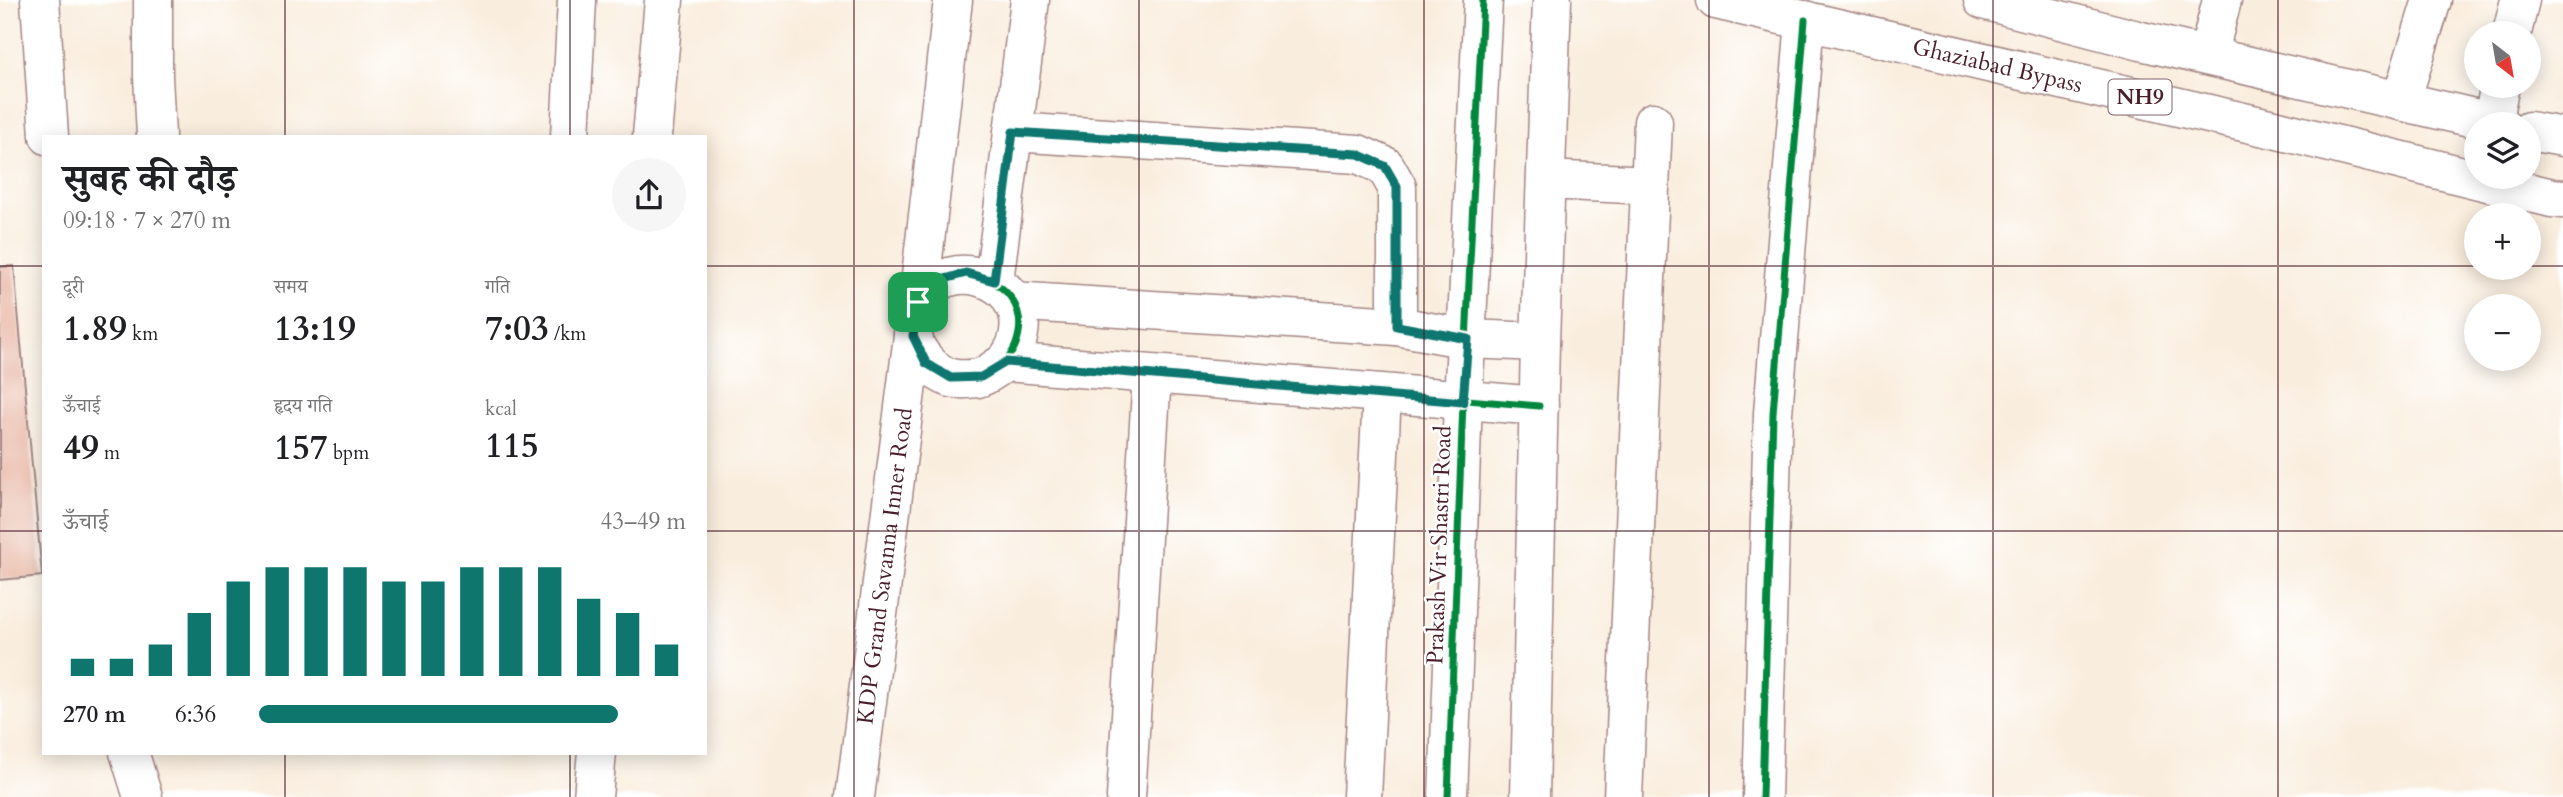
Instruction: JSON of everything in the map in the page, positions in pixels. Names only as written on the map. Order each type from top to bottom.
[{"type":"main road","points":[[40,0],[49,135]]},
{"type":"main road","points":[[153,0],[156,135]]},
{"type":"main road","points":[[570,135],[577,0]]},
{"type":"main road","points":[[652,135],[664,0]]},
{"type":"main road","name":"KDP Grand Savanna Inner Road","points":[[855,797],[916,319],[953,0]]},
{"type":"main road","points":[[1030,0],[1013,132],[1003,291],[1019,322],[1017,344],[1006,362],[981,377],[951,378],[926,363],[916,319],[938,281],[966,273],[1003,291],[1397,326],[1468,339],[1540,342]]},
{"type":"main road","name":"Prakash Vir Shastri Road","points":[[1448,797],[1463,402],[1483,0]]},
{"type":"main road","points":[[1530,797],[1540,342],[1552,0]]},
{"type":"main road","name":"Ghaziabad Bypass","points":[[1716,0],[2563,199]]},
{"type":"main road","name":"NH9","points":[[1984,0],[2464,116]]},
{"type":"main road","points":[[2208,56],[2222,0]]},
{"type":"main road","points":[[2401,101],[2432,0]]},
{"type":"main road","points":[[2515,21],[2520,0]]},
{"type":"main road","points":[[1762,797],[1773,413],[1805,20]]},
{"type":"main road","points":[[1623,797],[1653,122]]},
{"type":"main road","points":[[1013,132],[1358,154],[1385,166],[1397,187],[1397,326]]},
{"type":"main road","points":[[2541,133],[2563,137]]},
{"type":"main road","points":[[1546,180],[1650,185]]},
{"type":"main road","points":[[1006,362],[1539,407]]},
{"type":"main road","points":[[1126,797],[1152,375]]},
{"type":"main road","points":[[1362,797],[1382,394]]},
{"type":"main road","points":[[130,755],[143,797]]},
{"type":"main road","points":[[593,797],[597,755]]},
{"type":"building","points":[[14,266],[42,576],[0,580],[0,267]]},
{"type":"cycle path","points":[[1448,797],[1463,402],[1483,0]]},
{"type":"cycle path","points":[[1762,797],[1773,413],[1805,20]]},
{"type":"cycle path","points":[[1006,362],[1016,344],[1019,320],[1012,300],[998,286],[979,277],[959,275],[940,281],[924,296],[914,328],[913,336],[917,349],[932,367],[954,379],[978,378],[1006,362],[1539,406]]},
{"type":"route","points":[[1013,132],[1358,154],[1385,166],[1397,187],[1397,326],[1468,339],[1463,402],[1006,362],[981,377],[951,378],[926,363],[913,336],[918,302],[938,281],[966,273],[994,281],[1013,132]]}]
